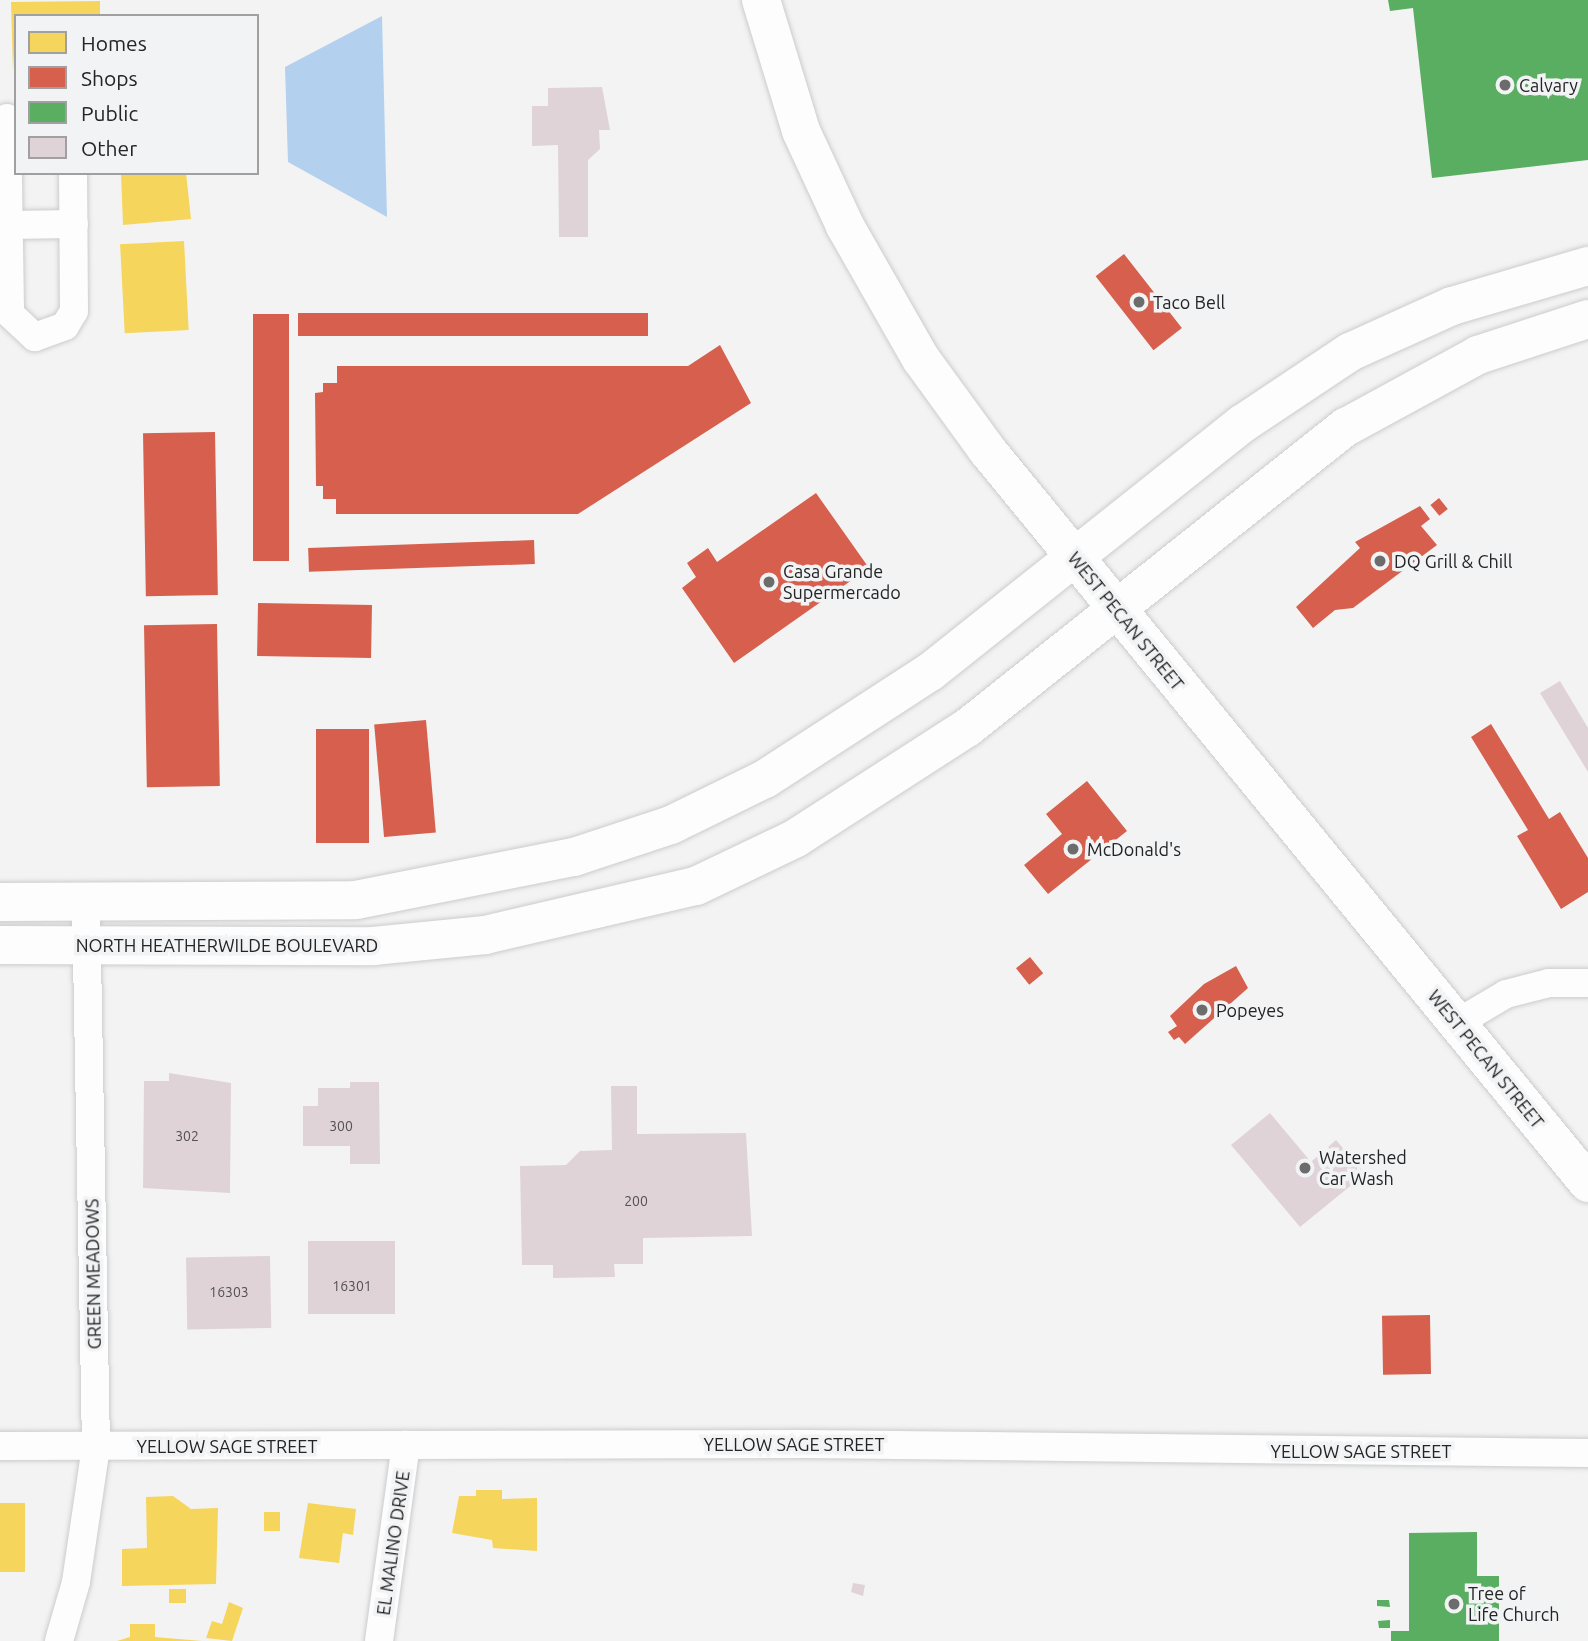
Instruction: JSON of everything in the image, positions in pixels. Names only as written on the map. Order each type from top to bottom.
[{"type":"main road","name":"WEST PECAN STREET","points":[[761,0],[802,131],[885,299],[987,450],[1588,1183]]},
{"type":"main road","points":[[0,902],[356,900],[574,858],[671,825],[836,737],[1076,557],[1297,384],[1350,352],[1452,306],[1588,266]]},
{"type":"main road","points":[[1452,306],[1478,355]]},
{"type":"main road","name":"NORTH HEATHERWILDE BOULEVARD","points":[[0,945],[373,946],[589,916],[696,886],[796,838],[967,728],[1119,610],[1346,427],[1478,355],[1588,319]]},
{"type":"main road","points":[[574,858],[589,916]]},
{"type":"street","points":[[8,118],[10,314],[35,337],[65,326],[74,311],[74,175]]},
{"type":"street","points":[[9,225],[74,224]]},
{"type":"street","name":"GREEN MEADOWS","points":[[59,1641],[76,1582],[96,1446],[89,945],[86,902]]},
{"type":"street","points":[[1457,1023],[1506,994],[1549,983],[1588,983]]},
{"type":"street","name":"YELLOW SAGE STREET","points":[[0,1446],[406,1445],[1588,1453]]},
{"type":"street","name":"EL MALINO DRIVE","points":[[379,1641],[406,1445]]},
{"type":"water","points":[[382,16],[387,217],[288,162],[285,67]]},
{"type":"building: Homes","points":[[100,1],[100,14],[14,14],[13,71],[11,2]]},
{"type":"building: Homes","points":[[121,175],[186,175],[191,219],[123,225]]},
{"type":"building: Homes","points":[[184,241],[189,330],[125,333],[120,244]]},
{"type":"building: Homes","points":[[476,1490],[502,1490],[502,1499],[537,1498],[537,1551],[493,1548],[492,1540],[452,1533],[459,1496],[476,1496]]},
{"type":"building: Homes","points":[[173,1496],[191,1509],[218,1508],[216,1584],[122,1586],[122,1549],[147,1548],[146,1497]]},
{"type":"building: Homes","points":[[0,1503],[25,1503],[25,1572],[0,1572]]},
{"type":"building: Homes","points":[[308,1503],[356,1509],[353,1535],[343,1533],[339,1563],[299,1558]]},
{"type":"building: Homes","points":[[264,1512],[280,1512],[280,1531],[264,1531]]},
{"type":"building: Homes","points":[[169,1589],[186,1589],[186,1603],[169,1603]]},
{"type":"building: Homes","points":[[229,1602],[243,1608],[232,1641],[206,1638],[212,1621],[222,1624]]},
{"type":"building: Homes","points":[[130,1624],[155,1624],[155,1637],[202,1641],[117,1641],[130,1637]]},
{"type":"building: Shops","name":"Taco Bell","points":[[1124,254],[1182,328],[1154,350],[1096,276]]},
{"type":"building: Shops","points":[[298,313],[648,313],[648,336],[298,336]]},
{"type":"building: Shops","points":[[253,314],[289,314],[289,561],[253,561]]},
{"type":"building: Shops","points":[[720,345],[751,403],[578,514],[336,514],[336,499],[323,499],[323,486],[316,486],[315,393],[323,392],[323,383],[337,383],[337,366],[688,366]]},
{"type":"building: Shops","points":[[215,432],[218,595],[146,596],[143,433]]},
{"type":"building: Shops","name":"Casa Grande Supermercado","points":[[816,493],[869,568],[734,663],[682,588],[696,577],[687,563],[708,548],[717,562]]},
{"type":"building: Shops","points":[[1439,498],[1448,509],[1439,516],[1430,505]]},
{"type":"building: Shops","name":"DQ Grill & Chill","points":[[1420,506],[1430,519],[1421,526],[1437,545],[1353,608],[1335,610],[1313,628],[1296,607],[1360,548],[1355,542]]},
{"type":"building: Shops","points":[[534,540],[535,564],[309,572],[308,548]]},
{"type":"building: Shops","points":[[258,603],[372,605],[371,658],[257,656]]},
{"type":"building: Shops","points":[[217,624],[220,786],[147,787],[144,625]]},
{"type":"building: Shops","points":[[426,720],[436,833],[384,837],[374,725]]},
{"type":"building: Shops","points":[[1491,724],[1549,819],[1560,812],[1588,858],[1588,892],[1561,909],[1517,836],[1528,830],[1471,737]]},
{"type":"building: Shops","points":[[316,729],[369,729],[369,843],[316,843]]},
{"type":"building: Shops","name":"McDonald's","points":[[1087,781],[1127,831],[1048,894],[1024,865],[1062,834],[1046,814]]},
{"type":"building: Shops","points":[[1030,957],[1043,973],[1029,985],[1016,968]]},
{"type":"building: Shops","name":"Popeyes","points":[[1236,966],[1248,988],[1185,1044],[1179,1037],[1174,1040],[1168,1032],[1177,1026],[1170,1016],[1204,984]]},
{"type":"building: Shops","points":[[1430,1315],[1431,1374],[1383,1375],[1382,1316]]},
{"type":"building: Public","name":"Calvary","points":[[1388,0],[1588,0],[1588,160],[1432,178],[1413,8],[1390,11]]},
{"type":"building: Public","name":"Tree of Life Church","points":[[1477,1532],[1477,1576],[1499,1576],[1499,1641],[1391,1641],[1391,1631],[1409,1631],[1409,1533]]},
{"type":"building: Public","points":[[1377,1600],[1389,1600],[1390,1607],[1377,1606]]},
{"type":"building: Public","points":[[1390,1620],[1390,1628],[1379,1628],[1378,1621]]},
{"type":"building: Other","points":[[602,87],[610,130],[599,130],[600,149],[588,160],[588,237],[559,237],[558,145],[532,146],[532,106],[548,106],[548,88]]},
{"type":"building: Other","points":[[1560,681],[1588,728],[1588,772],[1540,693]]},
{"type":"building: Other","points":[[169,1073],[231,1083],[230,1193],[143,1188],[144,1081],[169,1081]]},
{"type":"building: Other","points":[[350,1082],[379,1082],[380,1164],[350,1164],[350,1146],[303,1146],[303,1106],[318,1106],[318,1088],[350,1088]]},
{"type":"building: Other","points":[[611,1086],[637,1086],[637,1134],[746,1133],[752,1236],[643,1238],[643,1264],[614,1264],[615,1277],[553,1278],[553,1265],[522,1265],[520,1166],[566,1165],[580,1151],[612,1150]]},
{"type":"building: Other","name":"Watershed Car Wash","points":[[1270,1113],[1311,1162],[1336,1140],[1365,1174],[1300,1227],[1231,1145]]},
{"type":"building: Other","points":[[308,1241],[395,1241],[395,1314],[308,1314]]},
{"type":"building: Other","points":[[270,1256],[271,1328],[187,1329],[186,1257]]},
{"type":"building: Other","points":[[853,1583],[865,1585],[863,1596],[851,1592]]},
{"type":"place","name":"Calvary","points":[[1505,85]]},
{"type":"place","name":"Taco Bell","points":[[1139,302]]},
{"type":"place","name":"DQ Grill & Chill","points":[[1380,561]]},
{"type":"place","name":"Casa Grande Supermercado","points":[[769,582]]},
{"type":"place","name":"McDonald's","points":[[1073,849]]},
{"type":"place","name":"Popeyes","points":[[1202,1010]]},
{"type":"place","name":"Watershed Car Wash","points":[[1305,1168]]},
{"type":"place","name":"Tree of Life Church","points":[[1454,1604]]}]
